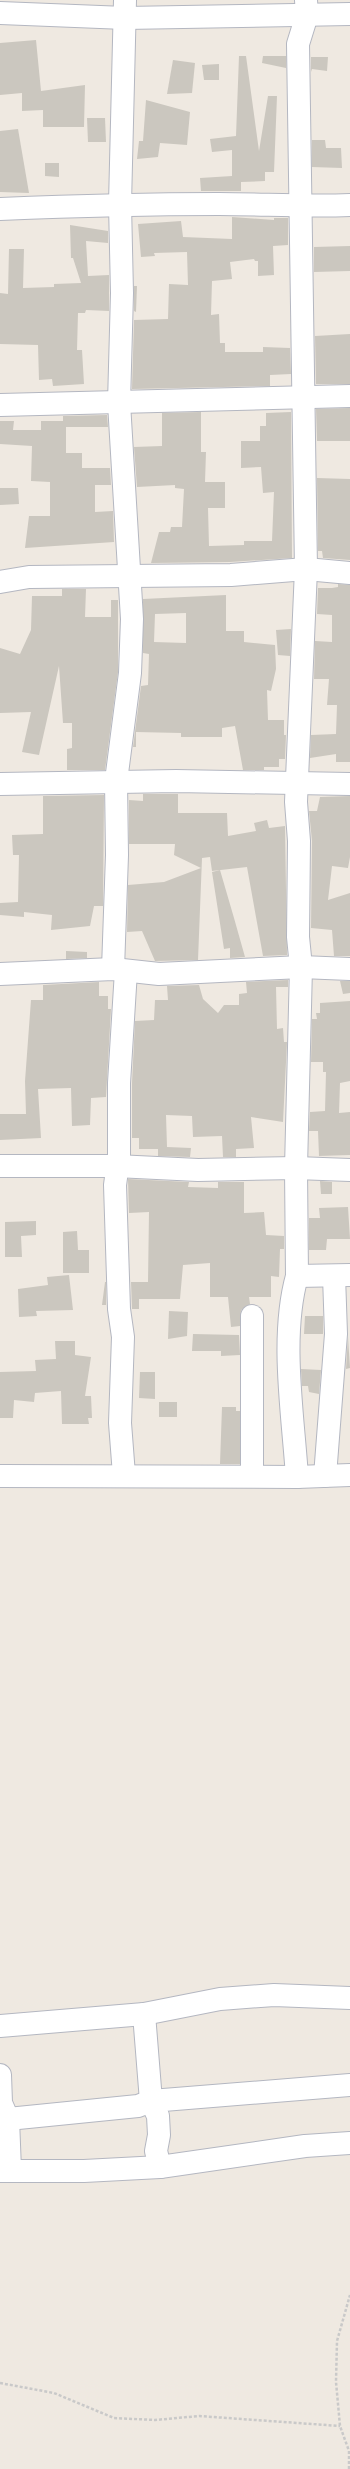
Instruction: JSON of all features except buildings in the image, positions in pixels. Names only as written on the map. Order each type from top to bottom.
[{"type":"street","points":[[297,1477],[289,1351],[293,1291],[297,1276],[296,1168],[301,968],[298,937],[299,841],[296,802],[306,569],[302,398],[302,207],[298,44],[306,7]]},
{"type":"street","points":[[0,13],[125,9],[306,7],[350,14]]},
{"type":"street","points":[[124,1475],[120,1423],[123,1337],[119,1309],[116,1166],[119,1156],[119,970],[116,781],[130,673],[132,620],[128,577],[119,403],[122,293],[120,204],[125,9]]},
{"type":"street","points":[[0,209],[120,204],[264,204],[302,207],[350,205]]},
{"type":"street","points":[[0,405],[350,396]]},
{"type":"street","points":[[0,582],[29,577],[231,575],[306,569],[350,574]]},
{"type":"street","points":[[0,784],[116,781],[298,782],[350,784]]},
{"type":"street","points":[[0,974],[119,970],[159,974],[301,968],[350,969]]},
{"type":"street","points":[[0,1166],[116,1166],[198,1170],[296,1168],[350,1170]]},
{"type":"street","points":[[297,1276],[342,1276],[325,1476]]},
{"type":"street","points":[[252,1316],[252,1476]]},
{"type":"street","points":[[0,1476],[124,1475],[297,1477],[350,1474]]},
{"type":"street","points":[[0,2026],[144,2014],[228,1998],[274,1995],[350,1998]]},
{"type":"street","points":[[144,2014],[151,2101],[158,2116],[159,2135],[156,2151],[160,2167]]},
{"type":"street","points":[[0,2076],[1,2103],[8,2119],[5,2170],[84,2171],[160,2167],[305,2146],[350,2143]]},
{"type":"street","points":[[8,2119],[138,2106],[151,2101],[350,2085]]},
{"type":"path","points":[[349,2469],[349,2450],[340,2426],[336,2382],[337,2341],[350,2295]]},
{"type":"path","points":[[0,2383],[54,2393],[114,2418],[155,2420],[199,2416],[340,2426]]}]
